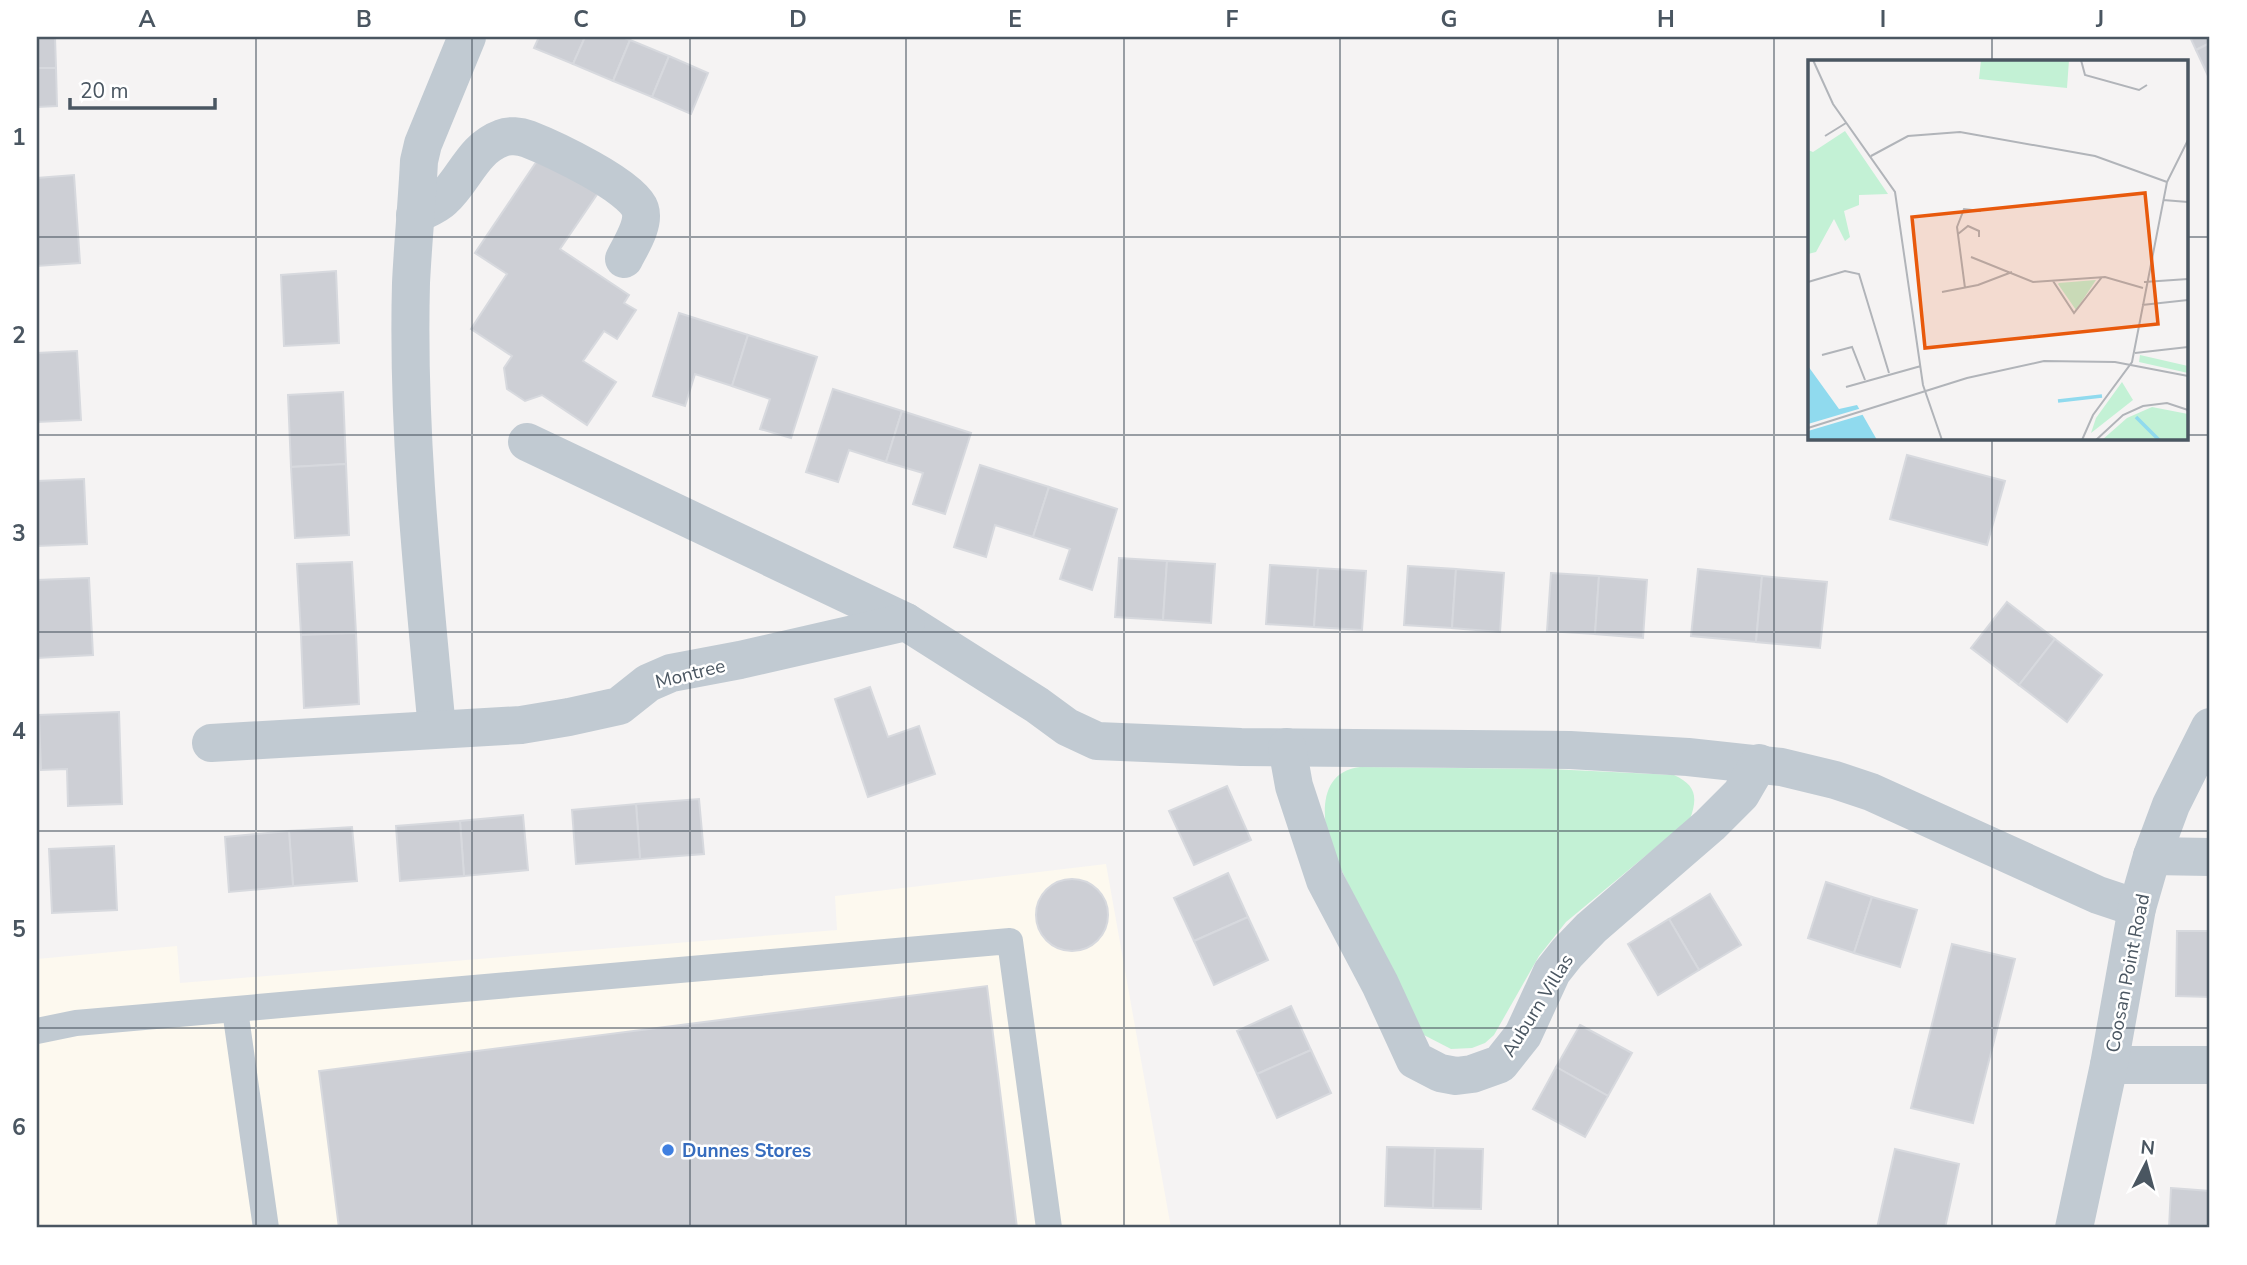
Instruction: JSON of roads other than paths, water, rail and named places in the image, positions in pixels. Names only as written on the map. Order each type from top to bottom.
[{"type":"street","points":[[437,729],[418,511],[411,284],[419,161],[423,144],[467,37]]},
{"type":"street","points":[[415,215],[443,200],[473,158],[493,141],[506,136],[526,138],[617,183],[634,198],[641,210],[639,228],[624,259]]},
{"type":"street","points":[[527,442],[906,622],[1080,734],[1097,741],[1287,747],[1570,750],[1759,763],[1835,779],[1871,792],[2098,895],[2137,908]]},
{"type":"street","name":"Montree","points":[[211,743],[521,725],[619,706],[648,682],[671,674],[906,622]]},
{"type":"street","name":"Coosan Point Road","points":[[2074,1228],[2109,1065],[2137,908],[2171,805],[2210,727]]},
{"type":"street","name":"Auburn Villas","points":[[1287,747],[1294,786],[1325,880],[1380,984],[1415,1060],[1440,1073],[1456,1076],[1480,1072],[1500,1064],[1523,1035],[1552,972],[1567,953],[1741,794],[1759,763]]},
{"type":"street","points":[[2152,856],[2210,857]]},
{"type":"street","points":[[2109,1065],[2210,1065]]},
{"type":"lane","points":[[37,1031],[76,1023],[1010,941],[1049,1228]]},
{"type":"lane","points":[[235,1010],[266,1228]]},
{"type":"place","name":"Dunnes Stores","points":[[668,1150]]}]
